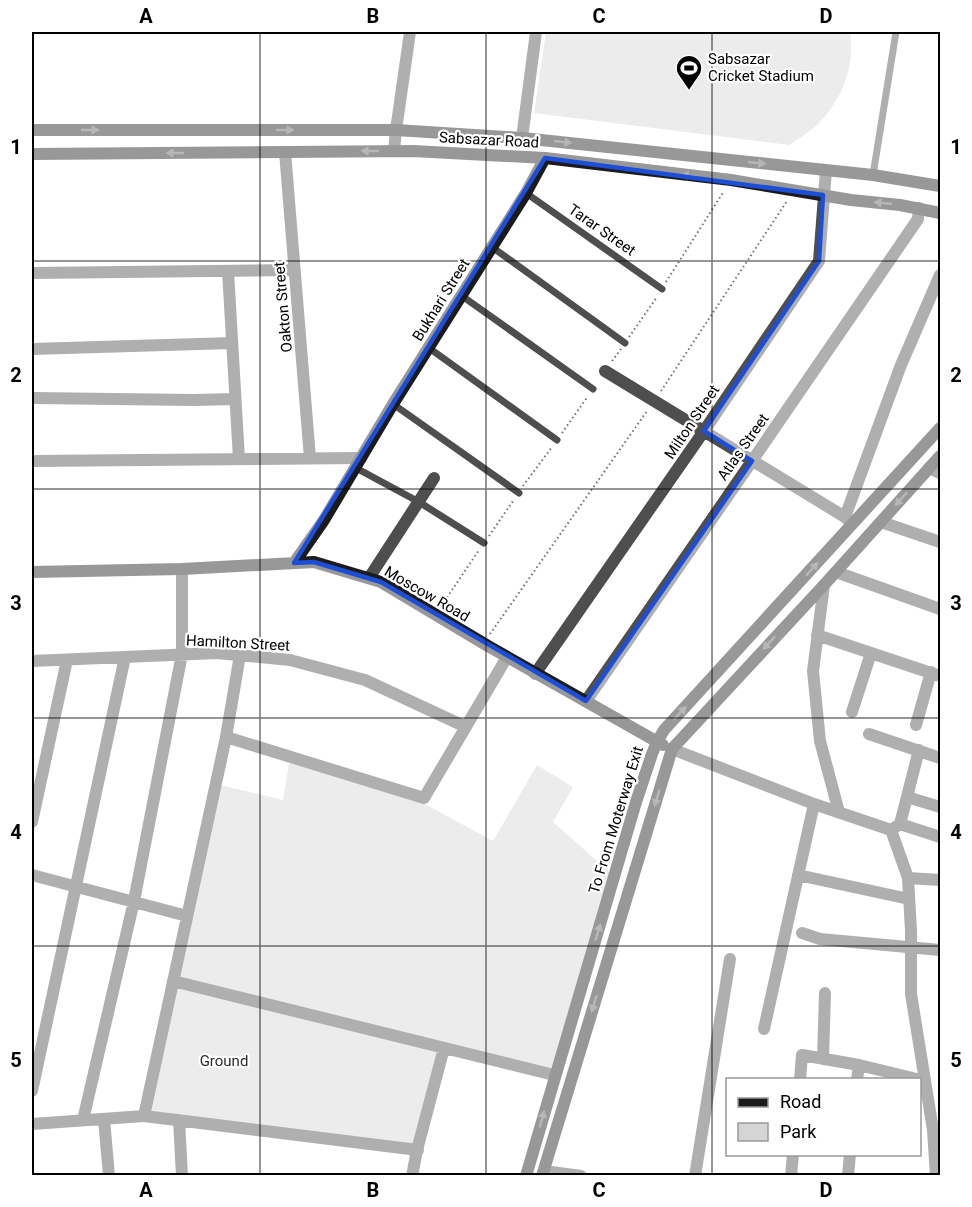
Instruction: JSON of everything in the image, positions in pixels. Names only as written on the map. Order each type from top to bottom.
[{"type":"main road","name":"Sabsazar Road","points":[[32,130],[396,130],[522,138],[873,175],[940,186]]},
{"type":"main road","name":"Sabsazar Road","points":[[32,154],[394,151],[545,158],[731,180],[940,213]]},
{"type":"main road","name":"Bukhari Street","points":[[294,564],[324,520],[393,404],[526,194],[545,158]]},
{"type":"main road","name":"To From Moterway Exit","points":[[526,1176],[636,802],[657,742],[664,730],[805,577],[848,521],[940,428]]},
{"type":"main road","points":[[543,1173],[672,749],[881,522],[935,471],[940,456]]},
{"type":"main road","name":"Moscow Road","points":[[32,572],[182,570],[314,562],[381,582],[483,644],[672,749]]},
{"type":"street","points":[[394,151],[410,32]]},
{"type":"street","points":[[522,138],[536,32]]},
{"type":"street","name":"Oakton Street","points":[[285,152],[310,458]]},
{"type":"street","name":"Milton Street","points":[[536,674],[819,261],[826,170]]},
{"type":"street","name":"Atlas Street","points":[[586,701],[918,219],[919,208]]},
{"type":"street","points":[[32,273],[294,270]]},
{"type":"street","points":[[228,271],[239,459]]},
{"type":"street","points":[[605,371],[848,521],[901,365],[940,275]]},
{"type":"street","points":[[32,349],[232,343]]},
{"type":"street","points":[[32,398],[236,399]]},
{"type":"street","points":[[32,461],[310,458],[359,463]]},
{"type":"street","points":[[369,579],[434,478]]},
{"type":"street","points":[[881,522],[940,542]]},
{"type":"street","points":[[83,1120],[134,901],[182,654],[182,570]]},
{"type":"street","points":[[836,572],[940,609]]},
{"type":"street","points":[[824,585],[813,671],[820,741],[839,812]]},
{"type":"street","points":[[817,635],[936,674],[916,724]]},
{"type":"street","name":"Hamilton Street","points":[[32,661],[218,653],[290,660],[365,680],[466,727]]},
{"type":"street","points":[[852,712],[871,653]]},
{"type":"street","points":[[144,1116],[226,737],[240,655]]},
{"type":"street","points":[[32,1091],[125,657]]},
{"type":"street","points":[[226,737],[424,798],[507,657]]},
{"type":"street","points":[[32,822],[66,660]]},
{"type":"street","points":[[869,734],[940,758]]},
{"type":"street","points":[[672,749],[813,804],[940,837]]},
{"type":"street","points":[[919,750],[907,797],[896,827],[908,878],[911,947],[910,994],[933,1130],[936,1176]]},
{"type":"street","points":[[907,797],[940,807]]},
{"type":"street","points":[[764,1029],[813,804]]},
{"type":"street","points":[[798,874],[909,899]]},
{"type":"street","points":[[32,875],[187,916]]},
{"type":"street","points":[[908,878],[940,880]]},
{"type":"street","points":[[802,933],[820,939],[940,950]]},
{"type":"street","points":[[695,1176],[730,959]]},
{"type":"street","points":[[173,981],[554,1075]]},
{"type":"street","points":[[823,1059],[825,993]]},
{"type":"street","points":[[412,1176],[444,1048]]},
{"type":"street","points":[[800,1078],[802,1055],[859,1065],[913,1078]]},
{"type":"street","points":[[857,1078],[859,1065]]},
{"type":"street","points":[[921,1080],[925,1081]]},
{"type":"street","points":[[32,1124],[144,1116],[418,1150]]},
{"type":"street","points":[[104,1119],[109,1176]]},
{"type":"street","points":[[179,1120],[182,1176]]},
{"type":"street","points":[[791,1176],[793,1156]]},
{"type":"street","points":[[848,1176],[850,1156]]},
{"type":"street","points":[[543,1173],[580,1176]]},
{"type":"lane","points":[[873,175],[896,32]]},
{"type":"lane","name":"Tarar Street","points":[[526,194],[662,289]]},
{"type":"lane","points":[[492,247],[625,343]]},
{"type":"lane","points":[[462,296],[593,389]]},
{"type":"lane","points":[[429,348],[557,440]]},
{"type":"lane","points":[[393,404],[519,493]]},
{"type":"lane","points":[[359,463],[484,543]]},
{"type":"path","points":[[605,371],[662,289],[731,180]]},
{"type":"path","points":[[483,644],[654,401],[794,191]]},
{"type":"path","points":[[435,615],[593,389]]},
{"type":"highlighted area","points":[[545,158],[823,195],[819,261],[704,431],[752,461],[586,701],[381,582],[314,562],[294,563]]},
{"type":"green space","name":"Sabsazar Cricket Stadium","points":[[546,32],[850,32],[851,58],[845,83],[833,106],[816,126],[789,145],[534,113]]},
{"type":"green space","name":"Ground","points":[[290,757],[423,803],[493,841],[537,765],[573,787],[553,822],[614,876],[554,1075],[444,1048],[418,1150],[144,1116],[216,784],[283,800]]},
{"type":"place","name":"Sabsazar Cricket Stadium","points":[[689,91]]}]
